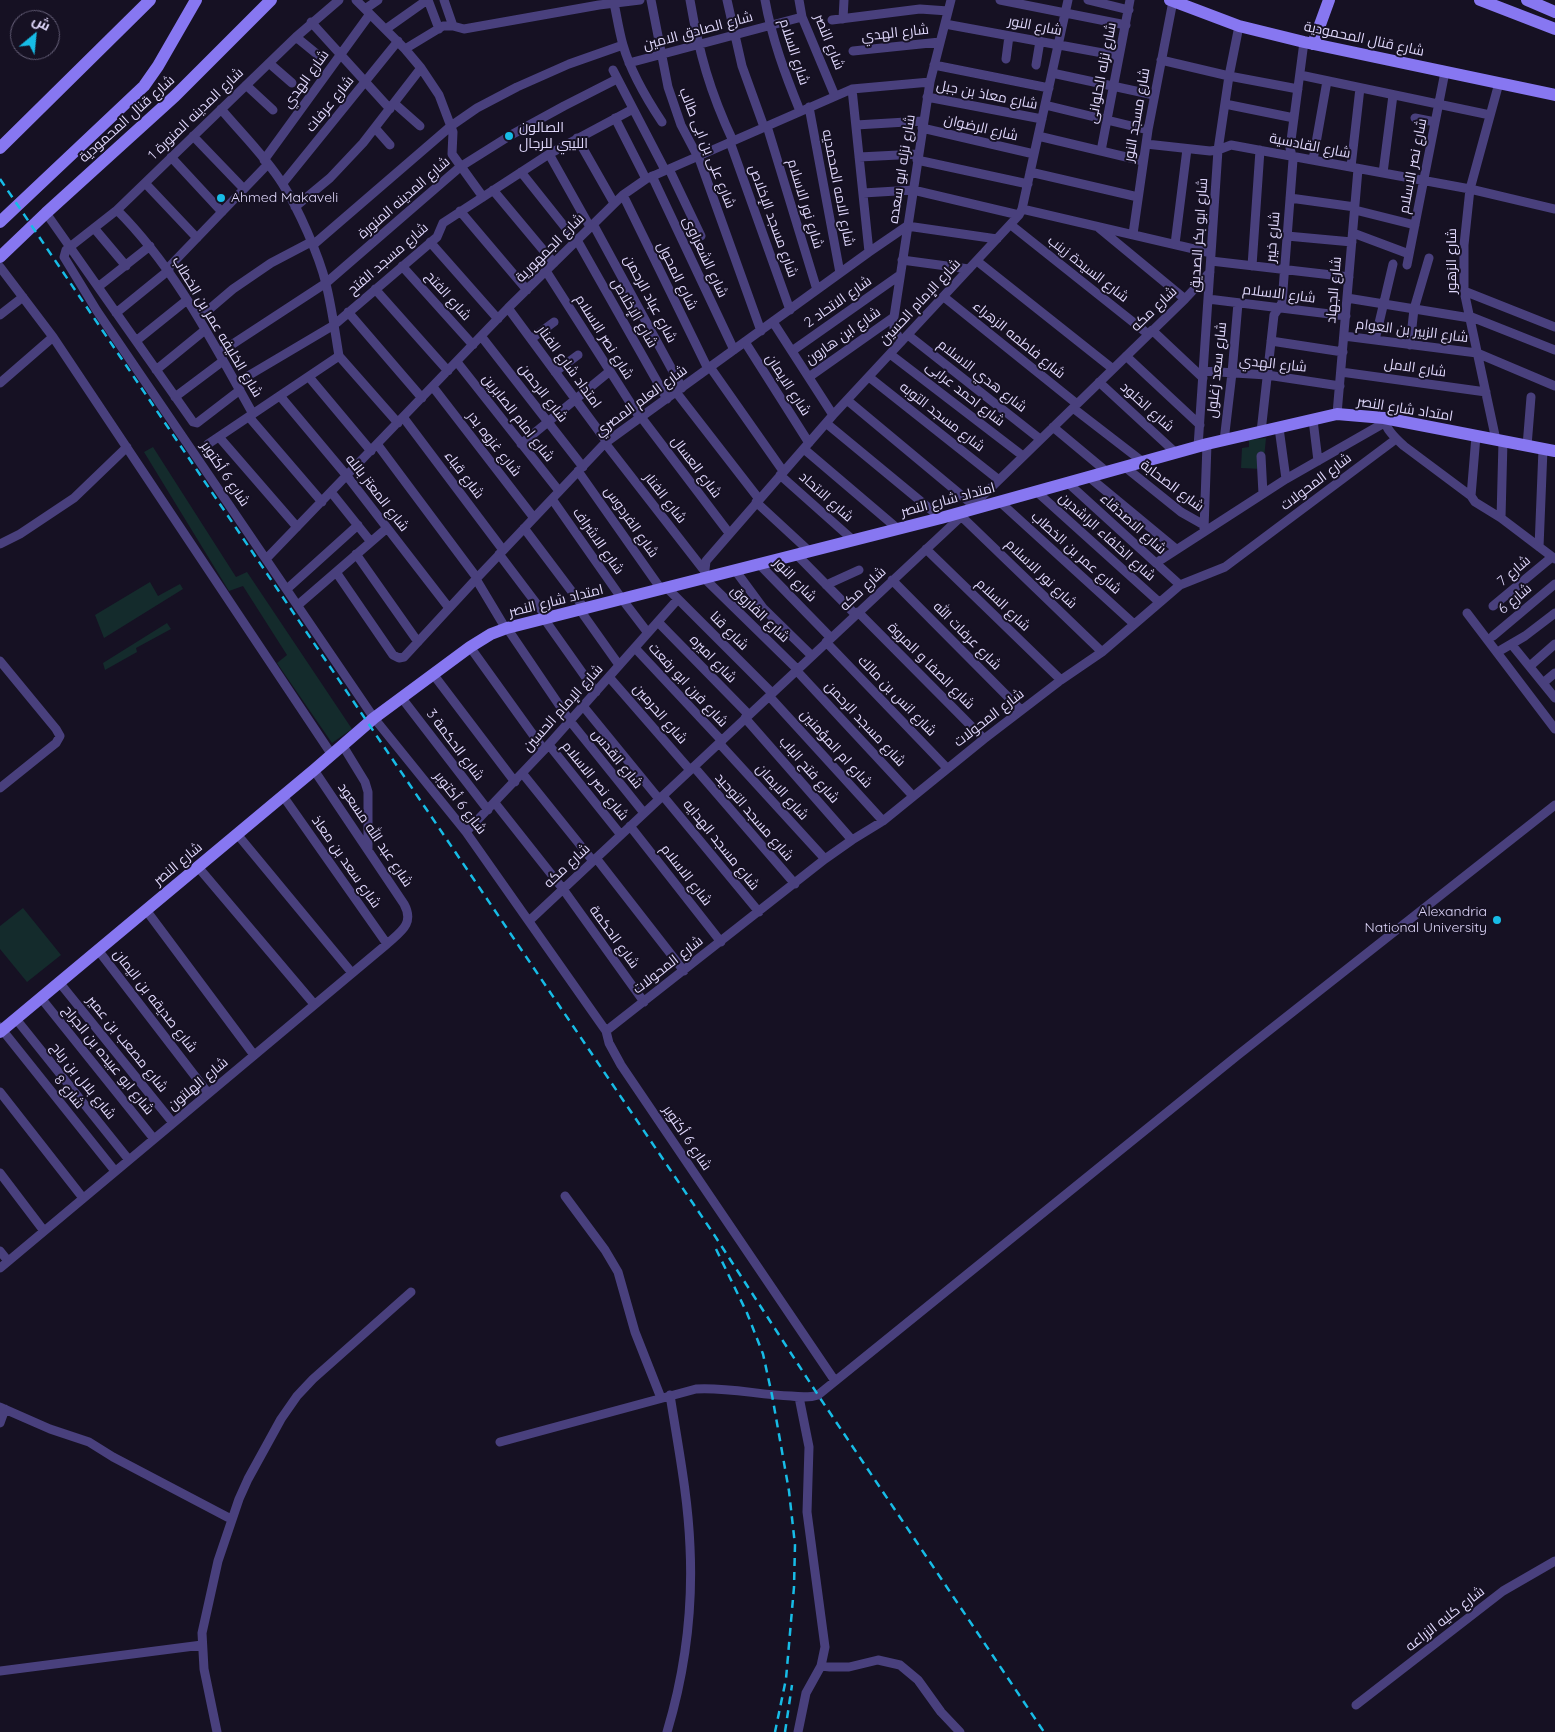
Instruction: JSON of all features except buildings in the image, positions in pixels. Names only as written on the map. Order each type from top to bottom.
[{"type":"street","points":[[0,148],[150,0]]},
{"type":"street","name":"شارع قنال المحمودية","points":[[0,222],[144,86],[158,66],[196,0]]},
{"type":"street","name":"شارع قنال المحمودية","points":[[0,256],[175,96],[271,0]]},
{"type":"street","name":"شارع المدينه المنورة 1","points":[[70,246],[117,210],[296,36],[338,0]]},
{"type":"street","points":[[356,0],[405,49],[421,68],[439,95],[453,132],[451,151],[460,167],[483,197]]},
{"type":"street","points":[[368,12],[378,0]]},
{"type":"street","points":[[386,29],[427,0],[439,29]]},
{"type":"street","points":[[444,0],[453,26]]},
{"type":"street","points":[[405,49],[443,26],[464,29],[598,2],[614,3],[640,0]]},
{"type":"street","name":"شارع على بن ابى طالب","points":[[650,0],[668,87],[681,125],[697,156],[760,331]]},
{"type":"street","name":"شارع مسجد الإخلاص","points":[[690,0],[698,45],[713,94],[790,310]]},
{"type":"street","name":"شارع نور الاسلام","points":[[727,0],[747,82],[765,126],[817,290]]},
{"type":"street","name":"شارع السلام","points":[[766,0],[770,26],[783,69],[800,111]]},
{"type":"street","name":"شارع النصر","points":[[799,0],[802,17],[835,96]]},
{"type":"street","points":[[843,19],[844,0]]},
{"type":"street","name":"شارع نزله ابو سعده","points":[[904,339],[894,328],[894,317],[927,97],[951,0]]},
{"type":"street","points":[[1000,0],[1126,25]]},
{"type":"street","name":"شارع الإمام الحسين","points":[[704,574],[710,555],[729,533],[833,415],[1021,212],[1068,0]]},
{"type":"street","points":[[1088,0],[1128,10]]},
{"type":"street","name":"شارع نزله الحلوانى","points":[[1101,151],[1130,0]]},
{"type":"street","name":"شارع قنال المحمودية","points":[[1171,0],[1239,26],[1309,43],[1555,95]]},
{"type":"street","name":"شارع مسجد النور","points":[[1133,234],[1148,130],[1171,0]]},
{"type":"street","points":[[1309,43],[1330,0]]},
{"type":"street","points":[[1480,0],[1555,29]]},
{"type":"street","points":[[1527,0],[1555,12]]},
{"type":"street","points":[[614,3],[629,63],[643,94],[662,122]]},
{"type":"street","points":[[832,20],[920,9],[948,11]]},
{"type":"street","name":"شارع الهدي","points":[[168,269],[244,189],[266,162],[341,55],[368,12]]},
{"type":"street","name":"شارع الصادق الامين","points":[[629,63],[802,17]]},
{"type":"street","points":[[311,22],[365,82],[392,106],[420,126]]},
{"type":"street","name":"شارع النور","points":[[945,24],[1119,56]]},
{"type":"street","name":"شارع ابو بكر الصديق","points":[[1204,528],[1200,425],[1218,150],[1229,76],[1239,26]]},
{"type":"street","points":[[296,36],[318,55]]},
{"type":"street","points":[[1006,59],[1009,36]]},
{"type":"street","name":"شارع عرفات","points":[[283,183],[398,41]]},
{"type":"street","points":[[1036,65],[1040,41]]},
{"type":"street","name":"شارع الهدي","points":[[853,52],[940,42]]},
{"type":"street","name":"شارع خيبر","points":[[1261,432],[1274,316],[1282,303],[1293,156],[1290,148],[1300,75],[1309,43]]},
{"type":"street","points":[[199,318],[234,288],[271,263],[312,244],[451,126],[477,108],[517,87],[569,64],[623,45]]},
{"type":"street","points":[[1161,60],[1229,76],[1298,89]]},
{"type":"street","points":[[269,63],[292,83]]},
{"type":"street","points":[[934,65],[1049,88]]},
{"type":"street","points":[[295,207],[330,178],[363,143],[421,68]]},
{"type":"street","points":[[613,70],[701,236]]},
{"type":"street","name":"شارع نصر الاسلام","points":[[1407,265],[1445,72]]},
{"type":"street","points":[[1052,73],[1154,95]]},
{"type":"street","points":[[1300,75],[1490,115]]},
{"type":"street","name":"شارع المدينه المنورة","points":[[175,397],[221,357],[326,283],[460,167],[520,130],[617,79]]},
{"type":"street","points":[[1313,160],[1327,81]]},
{"type":"street","name":"شارع الجمهورية","points":[[266,559],[508,308],[623,195],[649,177],[852,89],[930,82]]},
{"type":"street","name":"شارع الزهور","points":[[1499,83],[1470,189],[1464,245],[1464,291],[1486,392],[1500,440],[1501,518]]},
{"type":"street","points":[[246,85],[273,110]]},
{"type":"street","name":"شارع الجهاد","points":[[1337,414],[1353,238],[1360,88]]},
{"type":"street","points":[[852,89],[869,252]]},
{"type":"street","points":[[1383,173],[1393,95]]},
{"type":"street","name":"شارع معاذ بن جبل","points":[[927,97],[1042,119]]},
{"type":"street","points":[[1225,104],[1294,118]]},
{"type":"street","points":[[1045,106],[1148,130]]},
{"type":"street","name":"شارع الامه المحمديه","points":[[809,107],[840,273]]},
{"type":"street","points":[[208,444],[340,356],[326,283],[312,244],[295,207],[283,183],[221,109]]},
{"type":"street","name":"شارع مسجد الفتح","points":[[175,397],[193,422],[197,423],[238,386],[334,325],[439,234],[443,223],[549,154],[633,109]]},
{"type":"street","name":"شارع الشعراوى","points":[[615,118],[649,177],[734,350]]},
{"type":"street","points":[[1415,118],[1435,122]]},
{"type":"street","name":"شارع الرضوان","points":[[856,125],[923,124],[1034,154]]},
{"type":"street","points":[[375,128],[390,144]]},
{"type":"street","points":[[193,136],[244,189]]},
{"type":"street","points":[[1038,136],[1143,161]]},
{"type":"street","points":[[578,138],[614,203]]},
{"type":"street","name":"شارع القادسية","points":[[1146,144],[1187,149],[1218,150],[1231,145],[1470,189],[1555,209]]},
{"type":"street","points":[[1175,244],[1187,149]]},
{"type":"street","points":[[1252,266],[1260,150]]},
{"type":"street","name":"شارع عباد الرحمن","points":[[549,154],[592,225],[679,390]]},
{"type":"street","points":[[172,157],[222,212]]},
{"type":"street","points":[[859,157],[918,157],[1028,184]]},
{"type":"street","name":"شارع الإخلاص","points":[[521,172],[576,241],[667,399]]},
{"type":"street","points":[[1030,172],[1138,197]]},
{"type":"street","points":[[145,183],[197,238]]},
{"type":"street","points":[[493,190],[554,263]]},
{"type":"street","points":[[863,193],[913,190],[1133,234],[1175,244],[1211,257],[1252,266],[1349,278]]},
{"type":"street","name":"شارع المحول","points":[[623,195],[709,368],[782,473]]},
{"type":"street","points":[[1290,198],[1355,209],[1415,225]]},
{"type":"street","name":"شارع الخليفه عمر بن الخطاب","points":[[117,210],[168,269],[206,330],[252,415],[322,502]]},
{"type":"street","points":[[460,211],[527,290]]},
{"type":"street","points":[[46,212],[175,397]]},
{"type":"street","name":"شارع السيدة زينب","points":[[1011,225],[1150,332]]},
{"type":"street","points":[[907,226],[998,239]]},
{"type":"street","name":"شارع العلم المصري","points":[[336,572],[394,654],[400,658],[404,657],[476,578],[606,442],[907,226]]},
{"type":"street","points":[[1097,226],[1185,299]]},
{"type":"street","points":[[94,228],[126,266]]},
{"type":"street","points":[[1287,236],[1353,238],[1409,254]]},
{"type":"street","points":[[430,242],[498,319]]},
{"type":"street","name":"شارع 6 أكتوبر","points":[[70,246],[64,252],[64,257],[97,311],[374,718],[466,832],[606,1031],[609,1043],[621,1065],[835,1381]]},
{"type":"street","points":[[98,287],[150,246]]},
{"type":"street","points":[[1410,344],[1414,309],[1429,258]]},
{"type":"street","points":[[902,260],[970,269]]},
{"type":"street","points":[[977,261],[1112,369]]},
{"type":"street","points":[[1375,340],[1394,264]]},
{"type":"street","name":"شارع الفتح","points":[[402,266],[473,345]]},
{"type":"street","points":[[0,267],[53,337],[332,755]]},
{"type":"street","points":[[116,313],[168,269]]},
{"type":"street","name":"شارع نصر الاسلام","points":[[546,271],[640,418]]},
{"type":"street","name":"شارع مكه","points":[[529,921],[999,480],[1185,299],[1210,272]]},
{"type":"street","name":"شارع الاتحاد 2","points":[[792,351],[900,275]]},
{"type":"street","points":[[375,289],[448,371]]},
{"type":"street","points":[[1464,291],[1555,327]]},
{"type":"street","points":[[0,316],[22,297]]},
{"type":"street","name":"شارع فاطمه الزهراء","points":[[944,297],[1143,462]]},
{"type":"street","points":[[1347,298],[1469,317],[1555,350]]},
{"type":"street","name":"شارع الاسلام","points":[[1208,299],[1346,316]]},
{"type":"street","points":[[136,342],[187,300]]},
{"type":"street","name":"شارع سعد زغلول","points":[[1224,440],[1238,303]]},
{"type":"street","name":"امتداد شارع الفنار","points":[[508,308],[606,442]]},
{"type":"street","points":[[348,312],[422,398]]},
{"type":"street","name":"شارع ابن هارون","points":[[809,377],[894,317]]},
{"type":"street","points":[[531,339],[554,322]]},
{"type":"street","points":[[773,322],[833,415]]},
{"type":"street","points":[[156,370],[206,330]]},
{"type":"street","points":[[1150,332],[1203,374]]},
{"type":"street","name":"شارع الرحمن","points":[[482,336],[548,422],[580,469]]},
{"type":"street","name":"شارع الزبير بن العوام","points":[[1344,336],[1477,353],[1555,386]]},
{"type":"street","points":[[0,383],[53,337]]},
{"type":"street","name":"شارع هدي الاسلام","points":[[904,339],[1040,439]]},
{"type":"street","points":[[1271,341],[1343,352]]},
{"type":"street","name":"شارع الايمان","points":[[745,342],[806,446],[898,529]]},
{"type":"street","name":"شارع احمد عرابى","points":[[890,354],[1023,456]]},
{"type":"street","points":[[555,372],[578,355]]},
{"type":"street","name":"شارع قباء","points":[[340,356],[400,420],[501,552],[596,692]]},
{"type":"street","points":[[1126,356],[1200,425]]},
{"type":"street","name":"شارع امام الصابرين","points":[[457,362],[559,492]]},
{"type":"street","points":[[521,444],[610,371]]},
{"type":"street","name":"شارع الامل","points":[[1341,372],[1486,392]]},
{"type":"street","name":"شارع الهدي","points":[[1203,374],[1267,375],[1340,386]]},
{"type":"street","points":[[309,376],[374,447],[476,578]]},
{"type":"street","name":"شارع مسجد التوبه","points":[[869,377],[999,480]]},
{"type":"street","name":"شارع الخلود","points":[[1099,382],[1176,453]]},
{"type":"street","name":"شارع غزوه بدر","points":[[432,387],[534,518]]},
{"type":"street","points":[[679,390],[758,500],[809,551]]},
{"type":"street","name":"شارع المعتز بالله","points":[[280,396],[347,476],[449,608]]},
{"type":"street","points":[[1527,446],[1531,397]]},
{"type":"street","points":[[847,400],[966,511]]},
{"type":"street","name":"امتداد شارع النصر","points":[[374,718],[470,647],[491,634],[507,628],[664,588],[704,574],[735,570],[898,529],[1224,440],[1337,414],[1500,440],[1549,450]]},
{"type":"street","name":"شارع العسال","points":[[640,418],[729,533]]},
{"type":"street","points":[[1313,420],[1318,461]]},
{"type":"street","points":[[1156,563],[1204,528],[1384,421],[1396,439],[1471,496],[1476,502],[1501,518],[1553,558]]},
{"type":"street","points":[[826,423],[941,518]]},
{"type":"street","points":[[1053,427],[1107,472]]},
{"type":"street","points":[[1279,428],[1286,479]]},
{"type":"street","points":[[1471,496],[1476,436]]},
{"type":"street","points":[[219,437],[297,527]]},
{"type":"street","name":"شارع المحولات","points":[[606,1031],[825,859],[883,821],[1021,710],[1102,652],[1180,585],[1225,567],[1396,439]]},
{"type":"street","name":"شارع الفنار","points":[[606,442],[704,574]]},
{"type":"street","points":[[0,544],[20,534],[74,498],[127,447]]},
{"type":"street","points":[[1539,547],[1549,450]]},
{"type":"street","points":[[1261,456],[1263,494]]},
{"type":"street","name":"شارع الصحابة","points":[[1125,467],[1204,528]]},
{"type":"street","name":"شارع الفردوس","points":[[580,469],[664,588]]},
{"type":"street","name":"شارع الاتحاد","points":[[782,473],[853,540]]},
{"type":"street","points":[[1089,477],[1176,550]]},
{"type":"street","name":"شارع الاصدقاء","points":[[1068,483],[1180,585]]},
{"type":"street","points":[[331,492],[371,542]]},
{"type":"street","name":"شارع الخلفاء الراشدين","points":[[1036,492],[1159,602]]},
{"type":"street","name":"شارع الاشراف","points":[[552,499],[648,633]]},
{"type":"street","name":"شارع عمر بن الخطاب","points":[[1000,502],[1134,624]]},
{"type":"street","name":"شارع نور الاسلام","points":[[966,511],[1102,652]]},
{"type":"street","points":[[286,589],[358,525]]},
{"type":"street","points":[[298,605],[387,528]]},
{"type":"street","points":[[524,528],[620,665]]},
{"type":"street","name":"شارع السلام","points":[[926,549],[1061,680]]},
{"type":"street","points":[[356,554],[418,642]]},
{"type":"street","name":"شارع الصفا و المروة","points":[[796,554],[984,739]]},
{"type":"street","name":"شارع 7","points":[[1493,606],[1553,558]]},
{"type":"street","name":"شارع النور","points":[[759,564],[829,640]]},
{"type":"street","points":[[735,570],[763,608],[812,656]]},
{"type":"street","points":[[826,585],[859,570]]},
{"type":"street","name":"شارع الفاروق","points":[[704,574],[797,670]]},
{"type":"street","name":"شارع القدس","points":[[476,578],[570,722],[644,813]]},
{"type":"street","name":"شارع عرفات الله","points":[[892,580],[1021,710]]},
{"type":"street","name":"شارع 6","points":[[1493,636],[1555,584]]},
{"type":"street","name":"شارع قنا","points":[[664,588],[678,599],[770,695]]},
{"type":"street","name":"شارع الإمام الحسين","points":[[466,832],[523,774],[678,599]]},
{"type":"street","points":[[1466,612],[1555,729]]},
{"type":"street","points":[[1501,650],[1512,645],[1555,613]]},
{"type":"street","name":"شارع اميره","points":[[658,622],[747,717]]},
{"type":"street","name":"شارع انس بن مالك","points":[[829,640],[947,768]]},
{"type":"street","points":[[1530,666],[1555,644]]},
{"type":"street","points":[[1512,645],[1555,698]]},
{"type":"street","name":"شارع نصر الاسلام","points":[[470,647],[546,748],[621,835]]},
{"type":"street","name":"شارع فرن ابو رفعت","points":[[635,648],[720,742]]},
{"type":"street","points":[[0,661],[59,732],[60,736],[56,742],[0,788]]},
{"type":"street","name":"شارع مسجد الرحمن","points":[[797,670],[913,796]]},
{"type":"street","points":[[433,674],[515,782]]},
{"type":"street","points":[[1543,683],[1555,674]]},
{"type":"street","name":"شارع الحرمين","points":[[609,677],[692,768]]},
{"type":"street","name":"شارع ام المؤمنين","points":[[770,695],[883,821]]},
{"type":"street","name":"شارع الحكمة 3","points":[[401,697],[488,810]]},
{"type":"street","name":"شارع مسجد الهدايه","points":[[583,706],[759,912]]},
{"type":"street","name":"شارع فتح الباب","points":[[747,717],[852,840]]},
{"type":"street","name":"شارع النصر","points":[[1,1029],[41,998],[374,718]]},
{"type":"street","name":"شارع الايمان","points":[[720,742],[825,859]]},
{"type":"street","points":[[343,746],[365,782],[368,792],[368,850]]},
{"type":"street","name":"شارع مسجد التوحيد","points":[[692,768],[794,884]]},
{"type":"street","name":"شارع عبد الله مسعود","points":[[314,770],[408,910],[408,918]]},
{"type":"street","points":[[523,774],[595,859],[684,971]]},
{"type":"street","name":"شارع سعد بن معاذ","points":[[283,796],[387,944]]},
{"type":"street","name":"شارع الحكمة","points":[[495,803],[563,889],[644,1002]]},
{"type":"street","points":[[500,1442],[705,1388],[799,1397],[818,1395],[1238,1055],[1555,805]]},
{"type":"street","name":"شارع الاسلام","points":[[630,826],[720,942]]},
{"type":"street","points":[[237,834],[352,973]]},
{"type":"street","points":[[198,867],[314,1004]]},
{"type":"street","points":[[146,910],[254,1055]]},
{"type":"street","name":"شارع الهلتون","points":[[0,1268],[387,944],[407,924],[408,918]]},
{"type":"street","name":"شارع صديقه بن اليمان","points":[[98,950],[208,1093]]},
{"type":"street","name":"شارع مصعب بن عمير","points":[[59,982],[173,1123]]},
{"type":"street","name":"شارع ابو عبيده بن الجراح","points":[[41,998],[154,1139]]},
{"type":"street","name":"شارع بلال بن رباح","points":[[16,1018],[129,1160]]},
{"type":"street","name":"شارع 8","points":[[1,1029],[115,1171]]},
{"type":"street","points":[[0,1092],[83,1198]]},
{"type":"street","points":[[0,1173],[44,1231]]},
{"type":"street","points":[[565,1196],[605,1250],[618,1272],[635,1332],[665,1397],[688,1518],[690,1576],[688,1625],[683,1663],[667,1732]]},
{"type":"street","points":[[0,1251],[8,1261]]},
{"type":"street","points":[[217,1732],[204,1669],[202,1645],[204,1622],[218,1561],[231,1519],[248,1479],[281,1419],[297,1396],[313,1379],[411,1292]]},
{"type":"street","points":[[798,1732],[807,1688],[821,1666],[824,1657],[825,1638],[818,1602],[807,1512],[809,1447],[799,1397]]},
{"type":"street","points":[[0,1424],[2,1408],[50,1429],[89,1442],[113,1457],[231,1519]]},
{"type":"street","name":"شارع كليه الزراعه","points":[[1356,1705],[1503,1591],[1555,1561]]},
{"type":"street","points":[[0,1671],[202,1645]]},
{"type":"street","points":[[821,1666],[849,1667],[878,1660],[907,1669],[918,1680],[941,1712],[960,1732]]},
{"type":"green space","points":[[1266,438],[1263,469],[1241,468],[1242,448],[1249,447],[1249,440]]},
{"type":"green space","points":[[153,447],[236,577],[247,572],[352,729],[332,743],[277,663],[287,655],[243,586],[229,591],[144,452]]},
{"type":"green space","points":[[150,582],[158,596],[180,584],[183,589],[104,638],[95,615]]},
{"type":"green space","points":[[167,623],[171,629],[136,648],[137,652],[105,670],[103,663]]},
{"type":"green space","points":[[23,908],[61,955],[27,982],[0,949],[0,926]]},
{"type":"railway","points":[[0,179],[713,1233],[818,1395],[1044,1732]]},
{"type":"railway","points":[[716,1249],[747,1313],[763,1354],[789,1491],[795,1545],[794,1587],[786,1679],[775,1732]]},
{"type":"railway","points":[[785,1732],[792,1685]]},
{"type":"place","name":"الصالون الليبي للرجال","points":[[509,136]]},
{"type":"place","name":"Ahmed Makaveli","points":[[221,198]]},
{"type":"place","name":"Alexandria National University","points":[[1497,920]]}]
